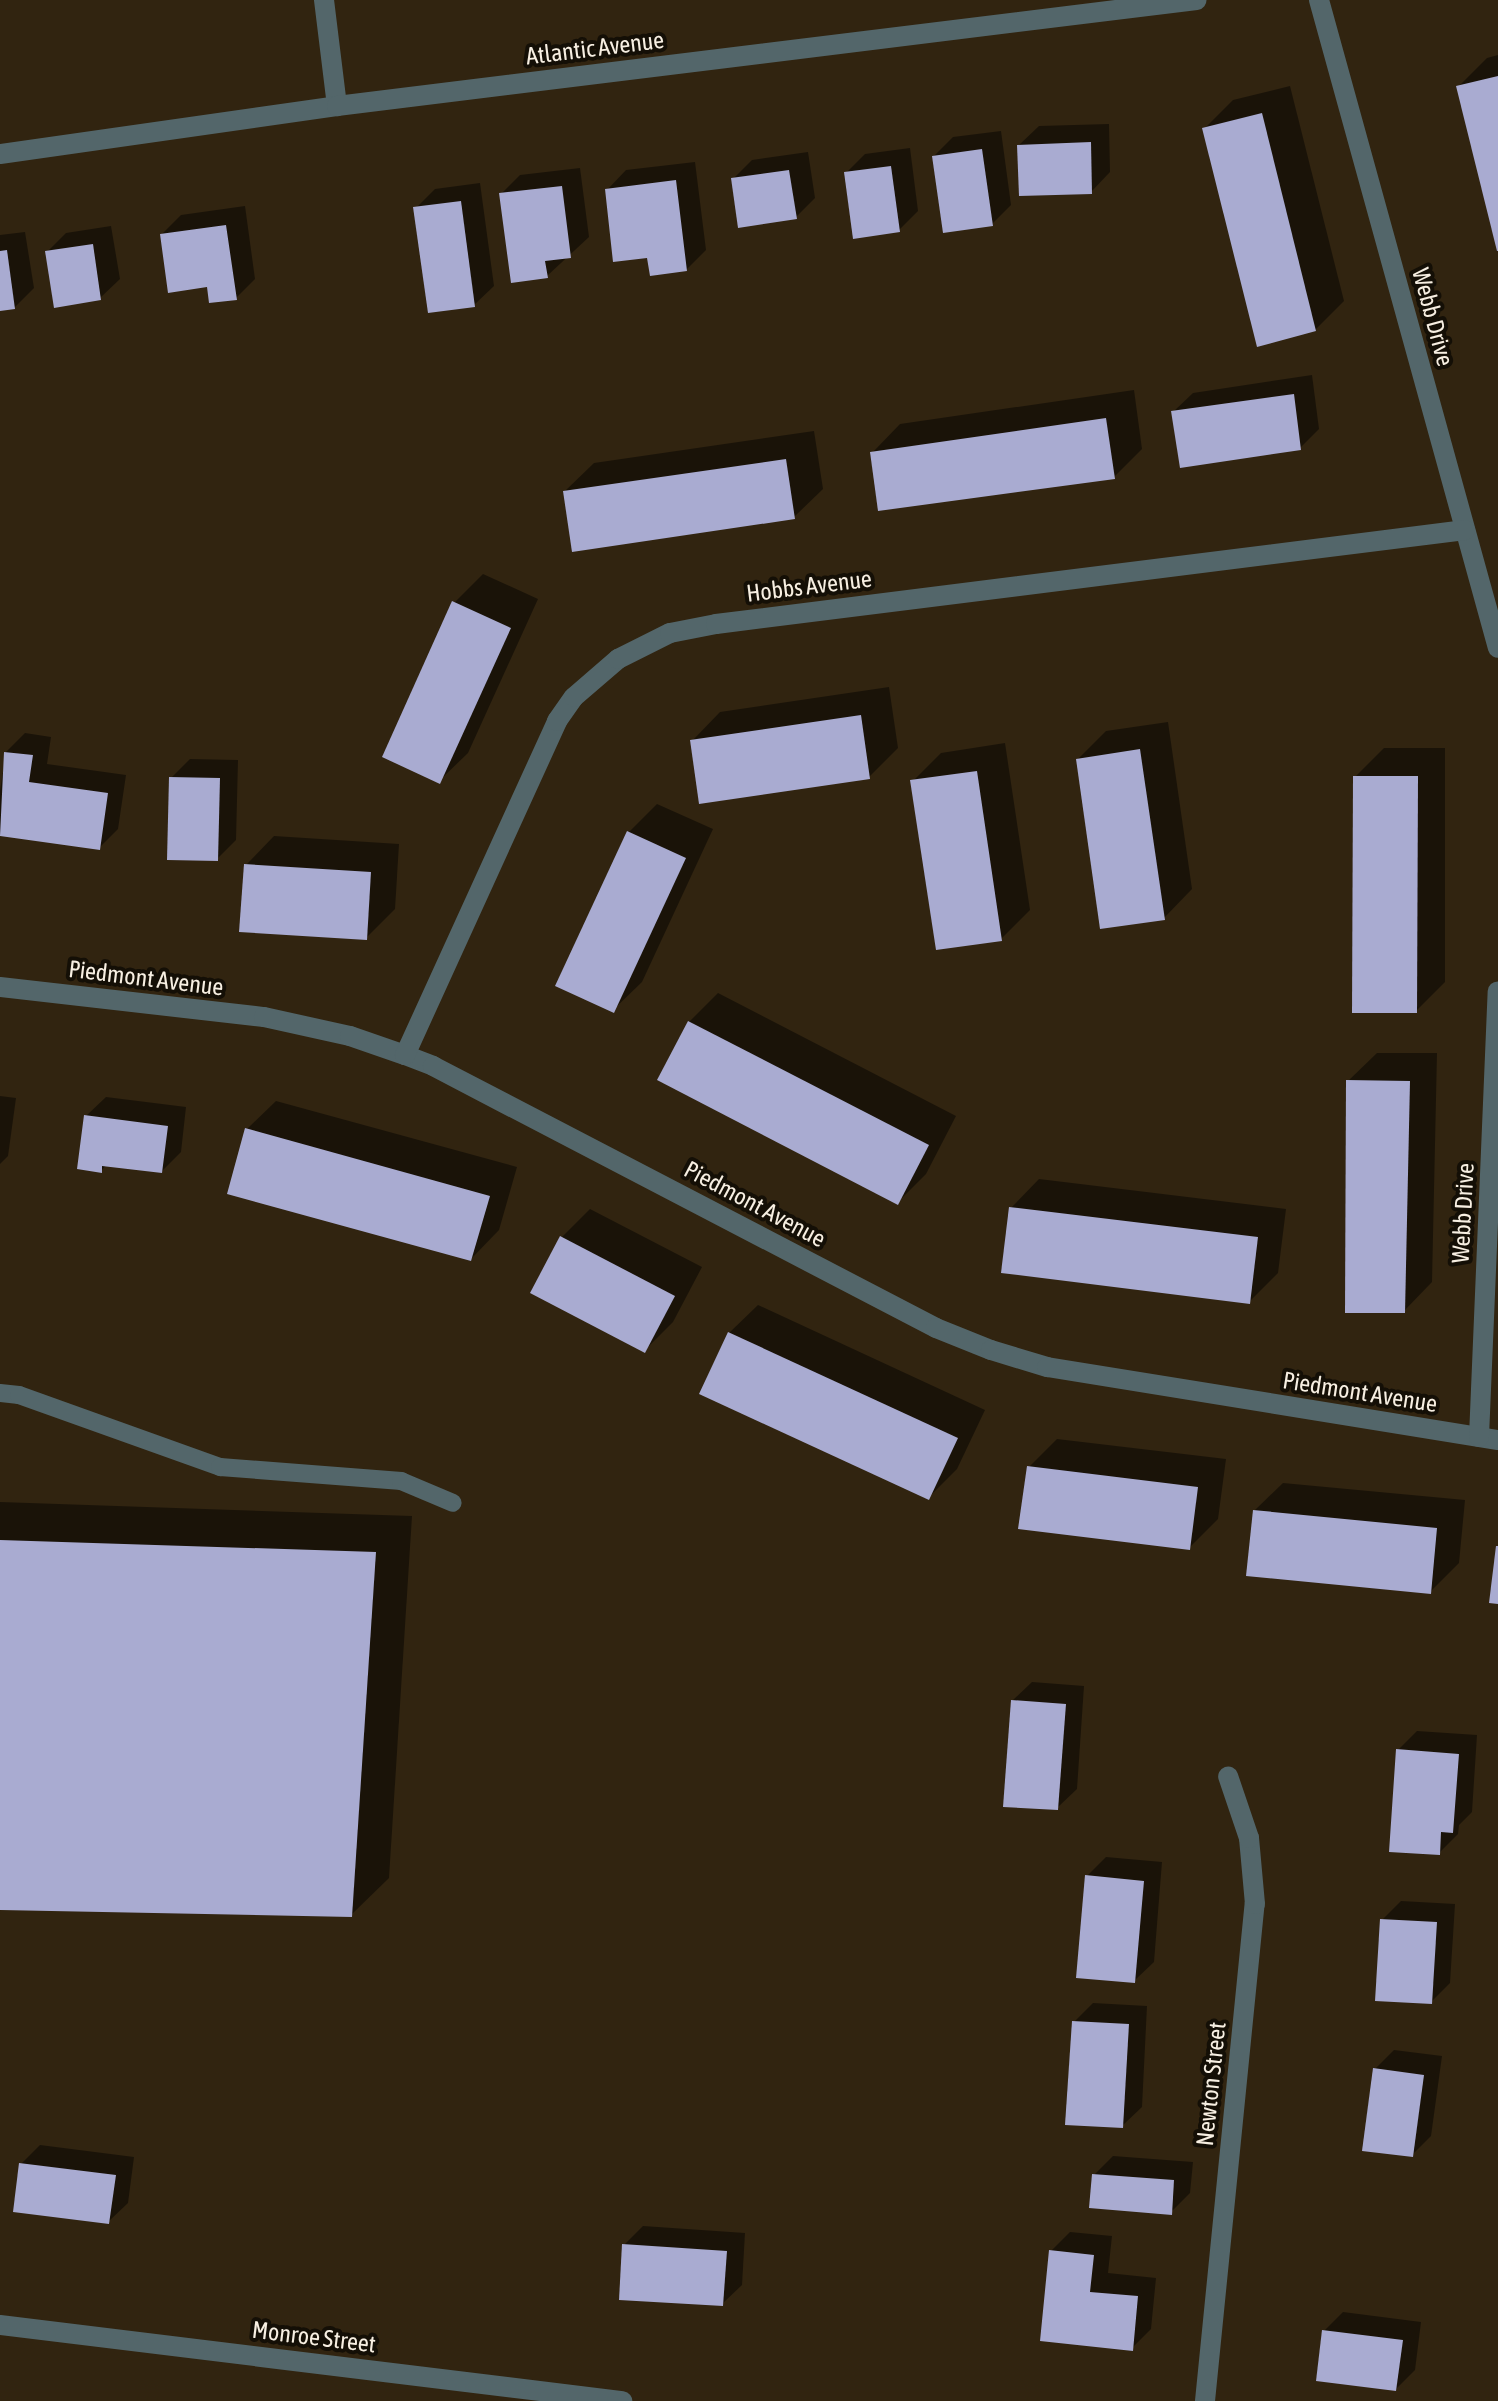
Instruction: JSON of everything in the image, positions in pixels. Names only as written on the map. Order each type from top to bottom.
[{"type":"street","points":[[324,0],[337,106]]},
{"type":"street","name":"Atlantic Avenue","points":[[0,154],[337,106],[1196,0]]},
{"type":"street","name":"Webb Drive","points":[[1319,0],[1498,648]]},
{"type":"street","name":"Hobbs Avenue","points":[[405,1055],[557,721],[574,697],[618,659],[670,633],[716,624],[1465,530]]},
{"type":"street","name":"Piedmont Avenue","points":[[0,987],[264,1017],[350,1036],[405,1055],[433,1066],[936,1328],[991,1350],[1047,1367],[1488,1438]]},
{"type":"street","name":"Webb Drive","points":[[1488,1438],[1498,991]]},
{"type":"street","name":"Newton Street","points":[[1205,2401],[1255,1904],[1249,1838],[1228,1776]]},
{"type":"street","name":"Monroe Street","points":[[0,2325],[622,2401]]},
{"type":"lane","points":[[0,1393],[19,1395],[220,1467],[401,1481],[453,1503]]},
{"type":"building","points":[[1498,76],[1498,251],[1497,251],[1456,86]]},
{"type":"building","points":[[1262,113],[1316,331],[1257,347],[1202,128]]},
{"type":"building","points":[[1091,142],[1092,194],[1019,196],[1017,145]]},
{"type":"building","points":[[982,149],[993,226],[943,233],[932,156]]},
{"type":"building","points":[[891,166],[900,232],[853,239],[844,172]]},
{"type":"building","points":[[789,170],[797,219],[738,228],[731,178]]},
{"type":"building","points":[[676,180],[687,271],[650,276],[647,258],[613,262],[605,189]]},
{"type":"building","points":[[562,186],[571,258],[545,261],[548,278],[511,283],[499,193]]},
{"type":"building","points":[[461,201],[475,307],[428,313],[413,207]]},
{"type":"building","points":[[226,225],[237,300],[209,303],[207,287],[168,293],[160,234]]},
{"type":"building","points":[[93,244],[101,300],[54,308],[45,251]]},
{"type":"building","points":[[7,250],[15,309],[0,311],[0,251]]},
{"type":"building","points":[[1294,394],[1301,450],[1180,468],[1171,411]]},
{"type":"building","points":[[1106,418],[1115,479],[878,511],[870,452]]},
{"type":"building","points":[[786,459],[795,519],[572,552],[563,491]]},
{"type":"building","points":[[452,601],[511,628],[440,784],[382,757]]},
{"type":"building","points":[[861,715],[870,779],[699,804],[690,740]]},
{"type":"building","points":[[1140,749],[1165,920],[1100,929],[1076,759]]},
{"type":"building","points":[[4,752],[33,755],[29,782],[108,793],[100,850],[0,836]]},
{"type":"building","points":[[977,771],[1002,941],[936,950],[910,780]]},
{"type":"building","points":[[1353,776],[1418,776],[1417,1013],[1352,1013]]},
{"type":"building","points":[[169,777],[220,778],[218,861],[167,860]]},
{"type":"building","points":[[627,831],[686,858],[614,1013],[555,986]]},
{"type":"building","points":[[244,864],[371,872],[367,940],[239,932]]},
{"type":"building","points":[[688,1021],[929,1145],[898,1205],[657,1080]]},
{"type":"building","points":[[1346,1080],[1410,1081],[1405,1313],[1345,1313]]},
{"type":"building","points":[[84,1115],[168,1126],[162,1173],[102,1166],[102,1173],[77,1169]]},
{"type":"building","points":[[245,1128],[490,1196],[471,1261],[227,1194]]},
{"type":"building","points":[[1009,1207],[1258,1237],[1250,1304],[1001,1273]]},
{"type":"building","points":[[560,1236],[675,1296],[645,1353],[530,1293]]},
{"type":"building","points":[[728,1332],[958,1438],[929,1500],[699,1394]]},
{"type":"building","points":[[1027,1466],[1198,1487],[1190,1550],[1018,1529]]},
{"type":"building","points":[[1253,1510],[1437,1528],[1431,1594],[1246,1576]]},
{"type":"building","points":[[0,1540],[376,1552],[352,1917],[0,1910]]},
{"type":"building","points":[[1498,1546],[1498,1604],[1489,1603]]},
{"type":"building","points":[[1011,1700],[1066,1704],[1058,1810],[1003,1807]]},
{"type":"building","points":[[1396,1749],[1459,1754],[1453,1833],[1441,1832],[1440,1855],[1389,1852]]},
{"type":"building","points":[[1085,1875],[1144,1881],[1135,1983],[1076,1978]]},
{"type":"building","points":[[1380,1919],[1437,1922],[1432,2004],[1375,2001]]},
{"type":"building","points":[[1072,2021],[1129,2024],[1123,2128],[1065,2125]]},
{"type":"building","points":[[1373,2068],[1424,2075],[1413,2157],[1362,2151]]},
{"type":"building","points":[[19,2163],[116,2175],[109,2224],[13,2212]]},
{"type":"building","points":[[1092,2174],[1174,2180],[1172,2215],[1089,2208]]},
{"type":"building","points":[[622,2244],[727,2251],[723,2306],[619,2300]]},
{"type":"building","points":[[1049,2250],[1094,2255],[1090,2292],[1138,2296],[1133,2351],[1040,2341]]},
{"type":"building","points":[[1322,2330],[1403,2340],[1396,2391],[1316,2381]]}]
